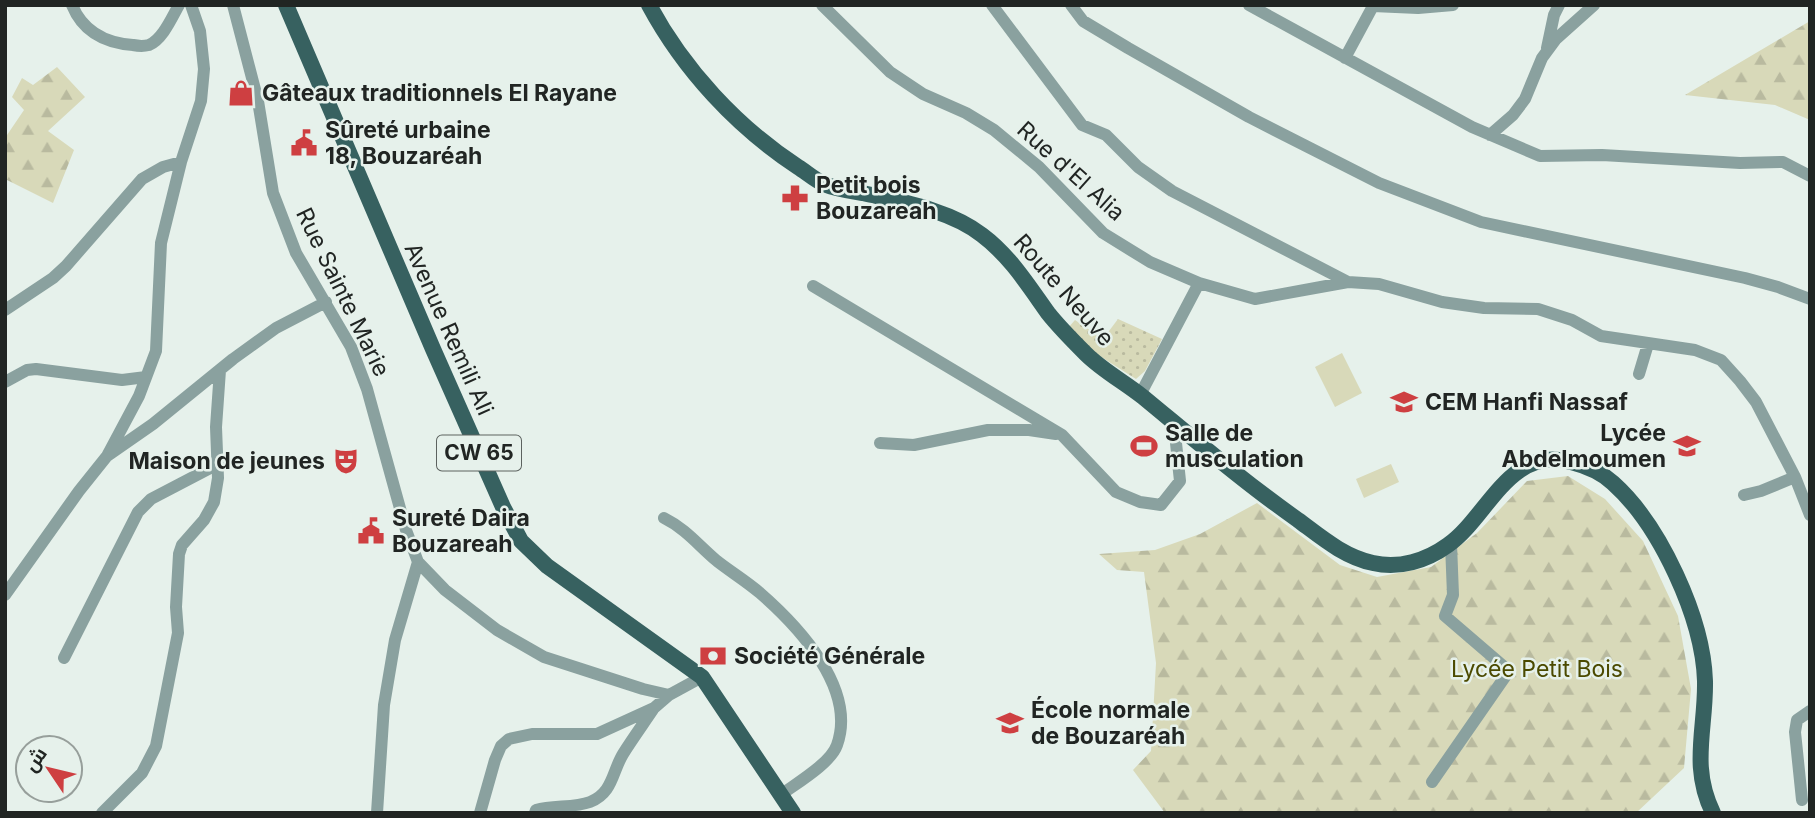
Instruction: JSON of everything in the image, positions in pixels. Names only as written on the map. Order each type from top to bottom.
[{"type":"main road","name":"Avenue Remili Ali","points":[[286,5],[438,361],[503,507],[521,541],[547,566],[702,677],[793,813]]},
{"type":"main road","name":"Route Neuve","points":[[649,5],[684,61],[719,101],[773,150],[825,185],[948,216],[978,232],[1004,253],[1051,317],[1090,358],[1282,509],[1338,549],[1373,563],[1401,565],[1426,558],[1451,544],[1517,471],[1537,461],[1563,460],[1589,467],[1612,482],[1632,503],[1684,589],[1699,639],[1705,680],[1699,764],[1704,793],[1713,813]]},
{"type":"street","points":[[72,5],[80,20],[92,33],[118,44],[138,46],[149,45],[159,38],[179,5]]},
{"type":"street","points":[[5,595],[107,456],[139,396],[156,351],[161,243],[181,162],[201,101],[204,69],[200,31],[191,5]]},
{"type":"street","name":"Rue Sainte Marie","points":[[233,5],[258,101],[273,193],[296,253],[351,347],[367,389],[406,530],[418,562],[445,590],[498,631],[544,657],[669,695]]},
{"type":"street","name":"Rue d'El Alia","points":[[822,5],[890,72],[923,94],[967,113],[994,130],[1039,167],[1103,233],[1150,262],[1199,283],[1255,299],[1348,282]]},
{"type":"street","points":[[992,5],[1082,125],[1106,135],[1138,167],[1172,191],[1348,282],[1379,284],[1443,302],[1484,308],[1538,309],[1572,320],[1601,336],[1695,350],[1721,360],[1756,402],[1795,477],[1810,514]]},
{"type":"street","points":[[1071,5],[1083,21],[1128,48],[1249,117],[1379,183],[1481,222],[1745,278],[1810,299]]},
{"type":"street","points":[[1249,5],[1490,135],[1540,156],[1602,155],[1740,163],[1783,162],[1810,176]]},
{"type":"street","points":[[1345,58],[1373,6],[1418,8],[1453,5]]},
{"type":"street","points":[[1546,52],[1554,15],[1559,5]]},
{"type":"street","points":[[1490,135],[1513,115],[1524,99],[1546,52],[1556,39],[1594,5]]},
{"type":"street","points":[[8,304],[53,278],[66,266],[142,179],[163,167],[181,162]]},
{"type":"street","points":[[1140,395],[1199,283]]},
{"type":"street","points":[[813,286],[1062,435],[1115,492],[1140,502],[1161,505],[1180,481],[1174,424]]},
{"type":"street","points":[[107,456],[276,328],[326,302]]},
{"type":"street","points":[[1639,374],[1648,344]]},
{"type":"street","points":[[5,382],[27,370],[36,369],[122,380],[146,377]]},
{"type":"street","points":[[102,813],[142,773],[156,746],[178,633],[176,607],[179,554],[182,545],[204,520],[214,502],[218,478],[216,427],[219,370]]},
{"type":"street","points":[[880,443],[914,445],[988,430],[1029,430],[1062,435]]},
{"type":"street","points":[[64,658],[138,512],[151,499],[218,464]]},
{"type":"street","points":[[1744,495],[1795,477]]},
{"type":"street","points":[[664,517],[681,527],[715,560],[760,593],[804,638],[824,665],[833,684],[841,708],[841,728],[836,749],[825,762],[782,794]]},
{"type":"street","points":[[1432,782],[1509,671],[1445,616],[1453,594],[1451,544]]},
{"type":"street","points":[[377,813],[384,705],[395,640],[418,562]]},
{"type":"street","points":[[535,813],[536,810],[548,806],[586,803],[600,797],[610,786],[622,757],[654,708],[669,695],[702,677]]},
{"type":"street","points":[[480,813],[495,760],[501,746],[509,739],[532,734],[597,734],[654,708]]},
{"type":"street","points":[[1802,800],[1795,732],[1797,720],[1810,711]]},
{"type":"green space","points":[[1810,21],[1810,120],[1775,105],[1685,95]]},
{"type":"green space","points":[[57,67],[85,97],[48,131],[74,150],[53,203],[5,179],[5,138],[24,110],[12,97],[22,78],[33,85]]},
{"type":"green space","points":[[1118,319],[1162,339],[1145,371],[1136,379],[1095,353],[1068,328],[1075,320],[1103,339]]},
{"type":"green space","points":[[1342,353],[1362,393],[1335,407],[1315,367]]},
{"type":"green space","points":[[1391,464],[1399,482],[1364,498],[1356,479]]},
{"type":"green space","name":"Lycée Petit Bois","points":[[1568,476],[1605,499],[1643,541],[1678,616],[1691,689],[1684,768],[1636,813],[1165,813],[1133,770],[1151,751],[1156,663],[1144,572],[1117,570],[1099,554],[1155,550],[1200,534],[1257,503],[1340,565],[1377,577],[1431,567],[1477,533],[1527,481]]},
{"type":"place","name":"Gâteaux traditionnels El Rayane","points":[[241,93]]},
{"type":"place","name":"Sûreté urbaine 18, Bouzaréah","points":[[304,143]]},
{"type":"place","name":"Petit bois Bouzareah","points":[[795,198]]},
{"type":"place","name":"CEM Hanfi Nassaf","points":[[1404,402]]},
{"type":"place","name":"Salle de musculation","points":[[1144,446]]},
{"type":"place","name":"Lycée Abdelmoumen","points":[[1687,446]]},
{"type":"place","name":"Maison de jeunes","points":[[346,461]]},
{"type":"place","name":"Sureté Daira Bouzareah","points":[[371,531]]},
{"type":"place","name":"Société Générale","points":[[713,656]]},
{"type":"place","name":"École normale de Bouzaréah","points":[[1010,723]]}]
